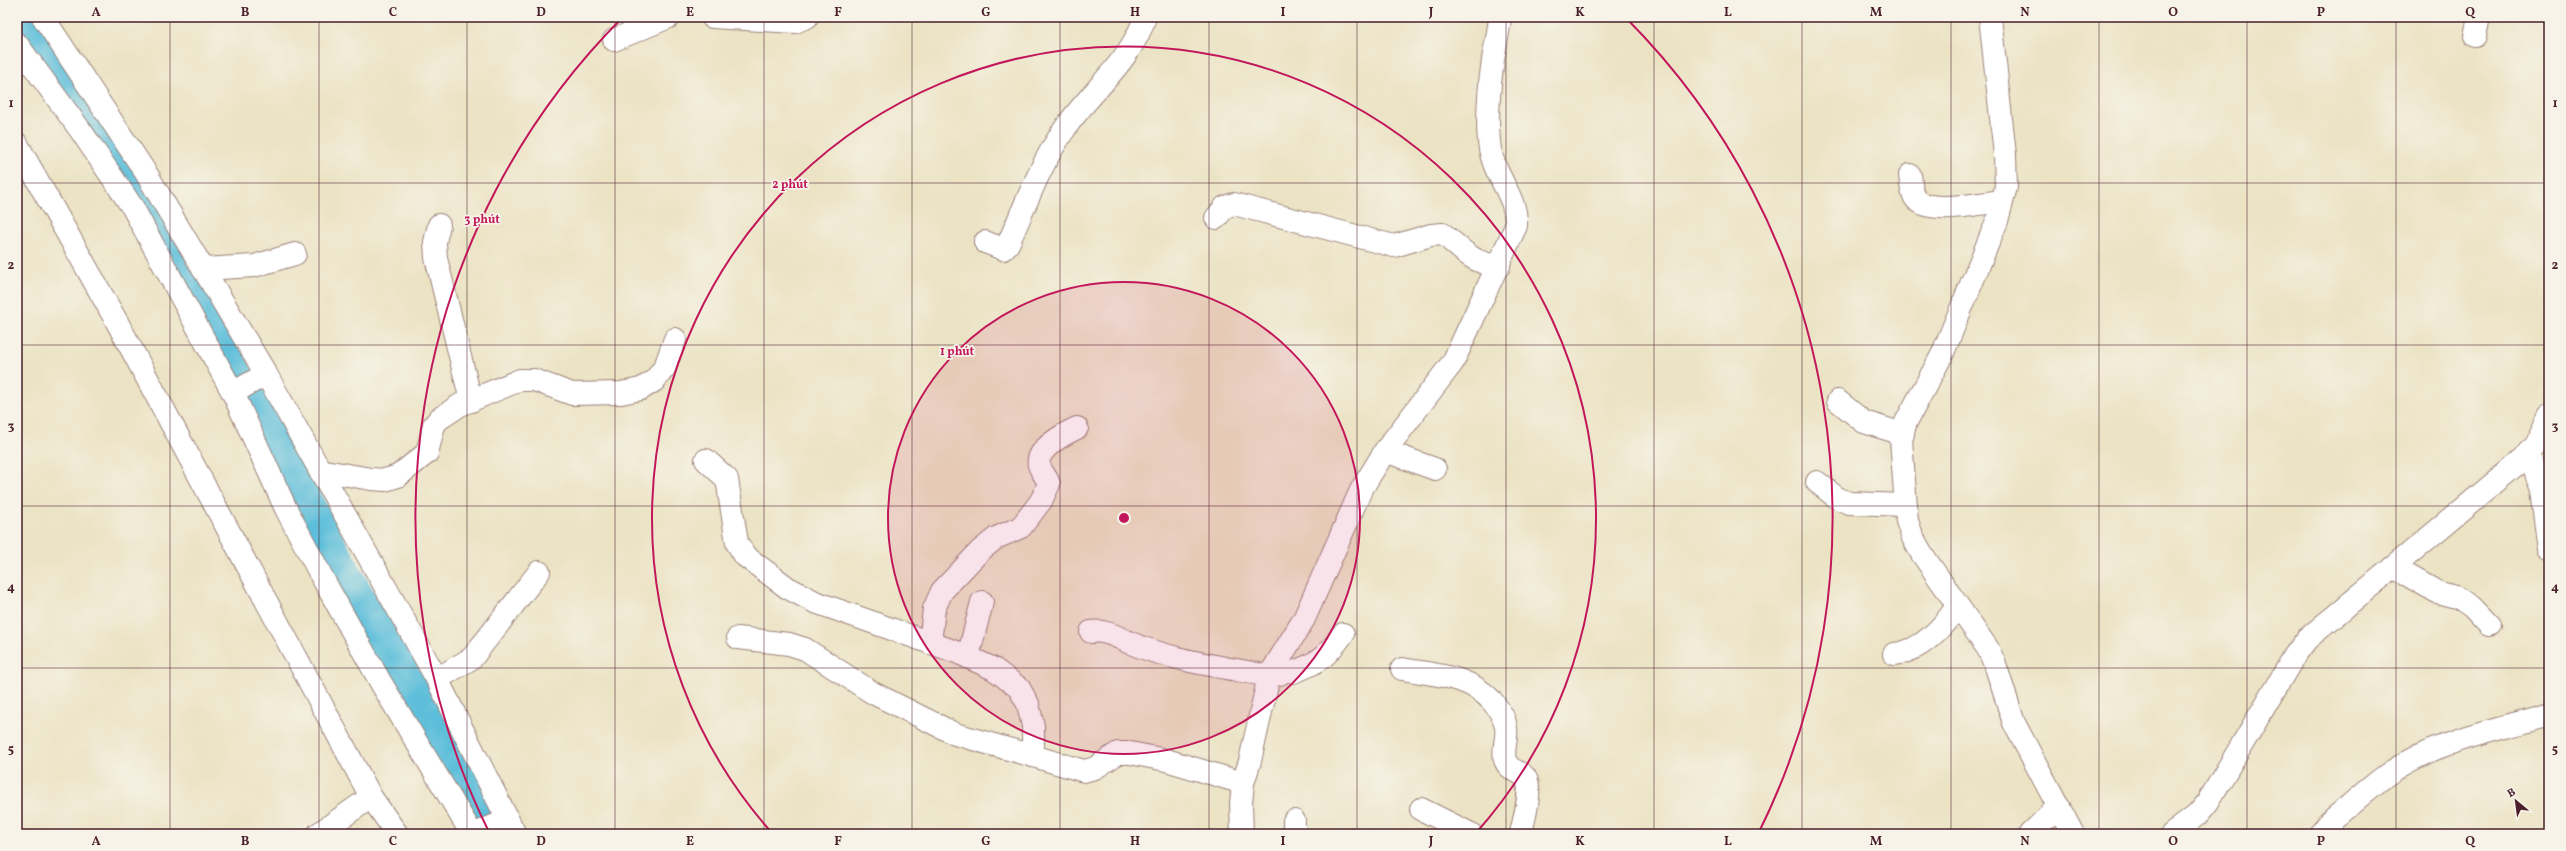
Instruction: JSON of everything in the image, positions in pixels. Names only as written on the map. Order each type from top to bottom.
[{"type":"street","points":[[17,44],[81,131],[133,208],[236,392],[286,509],[323,579],[381,683],[475,834],[508,825],[437,679],[319,470],[263,376],[204,269],[105,108],[43,17]]},
{"type":"street","points":[[614,40],[669,17]]},
{"type":"street","points":[[712,17],[796,22],[807,17]]},
{"type":"street","points":[[985,242],[1003,249],[1008,244],[1047,158],[1066,127],[1139,35],[1145,17]]},
{"type":"street","points":[[1242,834],[1241,803],[1243,784],[1250,761],[1281,674],[1361,490],[1385,451],[1453,362],[1499,266],[1516,226],[1517,215],[1493,161],[1490,148],[1492,71],[1500,17]]},
{"type":"street","points":[[1990,17],[2005,156],[2006,187],[1998,221],[1942,355],[1906,422],[1901,455],[1906,505],[1913,538],[1993,659],[2014,722],[2073,834]]},
{"type":"street","points":[[17,144],[121,329],[371,797],[397,834]]},
{"type":"street","points":[[1910,175],[1913,194],[1924,205],[1944,207],[2002,201]]},
{"type":"street","points":[[1216,218],[1225,207],[1234,204],[1394,246],[1431,235],[1443,234],[1467,256],[1485,265],[1499,266]]},
{"type":"street","points":[[439,225],[435,242],[436,258],[471,400]]},
{"type":"street","points":[[204,269],[254,266],[295,254]]},
{"type":"street","points":[[319,470],[371,479],[386,480],[398,476],[428,453],[434,425],[439,419],[460,405],[471,400],[527,379],[555,386],[572,394],[621,393],[641,389],[654,380],[665,367],[675,339]]},
{"type":"street","points":[[236,392],[263,376]]},
{"type":"street","points":[[1838,401],[1864,422],[1903,434]]},
{"type":"street","points":[[2172,834],[2197,815],[2208,802],[2295,655],[2307,640],[2528,453],[2535,445],[2549,417]]},
{"type":"street","points":[[930,643],[934,609],[942,591],[980,550],[996,538],[1021,527],[1028,521],[1048,484],[1039,464],[1040,459],[1054,440],[1077,428]]},
{"type":"street","points":[[1385,451],[1435,469]]},
{"type":"street","points":[[2528,453],[2541,490],[2549,549]]},
{"type":"street","points":[[706,460],[727,479],[737,543],[745,556],[762,571],[815,602],[968,657],[994,669],[1019,688],[1028,704],[1033,726],[1033,756]]},
{"type":"street","points":[[1816,482],[1837,498],[1849,503],[1906,505]]},
{"type":"street","points":[[2393,567],[2437,592],[2459,598],[2472,606],[2489,625]]},
{"type":"street","points":[[437,679],[472,658],[539,572]]},
{"type":"street","points":[[968,657],[982,602]]},
{"type":"street","points":[[1894,654],[1910,650],[1940,628],[1958,606]]},
{"type":"street","points":[[1091,632],[1106,632],[1129,642],[1178,658],[1281,674],[1314,665],[1324,658],[1343,634]]},
{"type":"street","points":[[738,638],[789,644],[805,650],[873,693],[955,734],[1084,771],[1095,768],[1118,753],[1130,753],[1166,760],[1243,784]]},
{"type":"street","points":[[1402,669],[1467,681],[1482,690],[1497,707],[1507,728],[1504,758],[1508,766],[1524,776],[1528,783],[1529,791],[1520,834]]},
{"type":"street","points":[[2320,834],[2327,824],[2388,774],[2416,758],[2441,746],[2549,715]]},
{"type":"street","points":[[318,834],[371,797]]},
{"type":"street","points":[[2030,834],[2059,806]]},
{"type":"street","points":[[1421,809],[1471,834]]},
{"type":"waterway","points":[[19,17],[123,167],[354,591],[496,834]]}]
